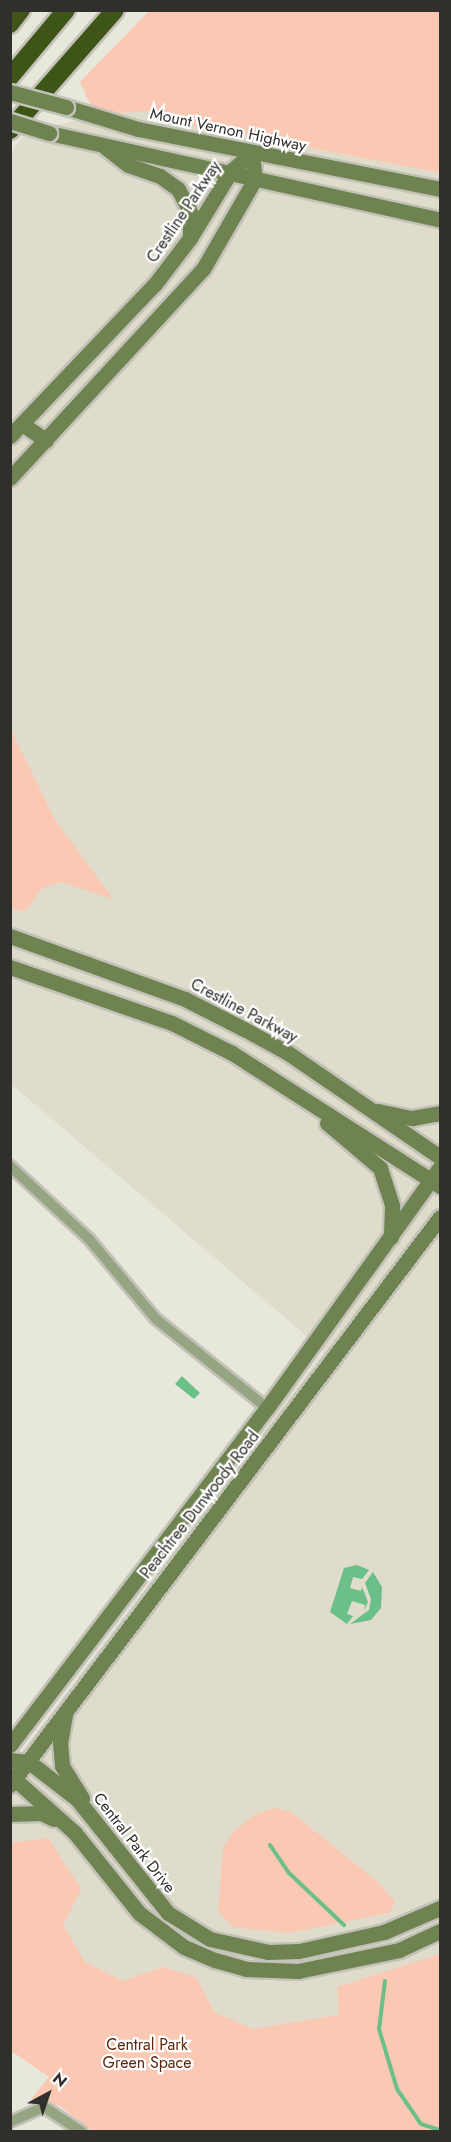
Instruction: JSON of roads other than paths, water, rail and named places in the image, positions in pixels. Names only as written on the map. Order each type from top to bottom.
[{"type":"highway","points":[[10,24],[21,10]]},
{"type":"highway","points":[[10,77],[66,10]]},
{"type":"highway","points":[[10,130],[115,10]]},
{"type":"main road","name":"Mount Vernon Highway","points":[[10,92],[138,129],[441,189]]},
{"type":"main road","points":[[10,121],[105,147],[231,171],[255,179],[441,220]]},
{"type":"main road","points":[[105,147],[115,157],[160,176],[178,189],[190,212],[190,238]]},
{"type":"main road","name":"Crestline Parkway","points":[[10,436],[155,284],[190,238],[231,171],[252,153]]},
{"type":"main road","points":[[10,478],[187,290],[218,247],[255,179],[252,153]]},
{"type":"main road","points":[[22,424],[46,440]]},
{"type":"main road","name":"Crestline Parkway","points":[[17,939],[185,999],[244,1029],[370,1108],[441,1157]]},
{"type":"main road","points":[[17,939],[12,967],[167,1021],[232,1053],[436,1184]]},
{"type":"main road","points":[[232,1053],[244,1029]]},
{"type":"main road","points":[[276,1081],[380,1168],[392,1206],[391,1237]]},
{"type":"main road","points":[[370,1108],[412,1118],[441,1113]]},
{"type":"main road","name":"Peachtree Dunwoody Road","points":[[10,1745],[267,1408],[391,1237],[436,1184],[441,1167]]},
{"type":"main road","name":"Peachtree Dunwoody Road","points":[[12,1780],[29,1762],[66,1709],[441,1217]]},
{"type":"main road","points":[[419,1246],[441,1235]]},
{"type":"main road","points":[[66,1709],[60,1742],[62,1766],[94,1816]]},
{"type":"main road","points":[[10,1760],[29,1762]]},
{"type":"main road","name":"Central Park Drive","points":[[29,1762],[94,1816],[168,1913],[210,1939],[237,1948],[299,1951],[384,1932],[441,1908]]},
{"type":"main road","points":[[12,1780],[75,1833],[139,1913],[184,1947],[215,1960],[246,1969],[298,1971],[399,1950],[441,1931]]},
{"type":"main road","points":[[10,1814],[41,1813],[75,1833]]},
{"type":"street","points":[[10,1166],[89,1239],[156,1319],[267,1408]]},
{"type":"street","points":[[10,2122],[44,2107],[82,2132]]},
{"type":"waterway","points":[[270,1845],[289,1873],[344,1925]]},
{"type":"waterway","points":[[385,1981],[379,2029],[397,2089],[421,2124],[440,2130]]},
{"type":"park label","name":"Central Park Green Space","points":[[147,2054]]}]
